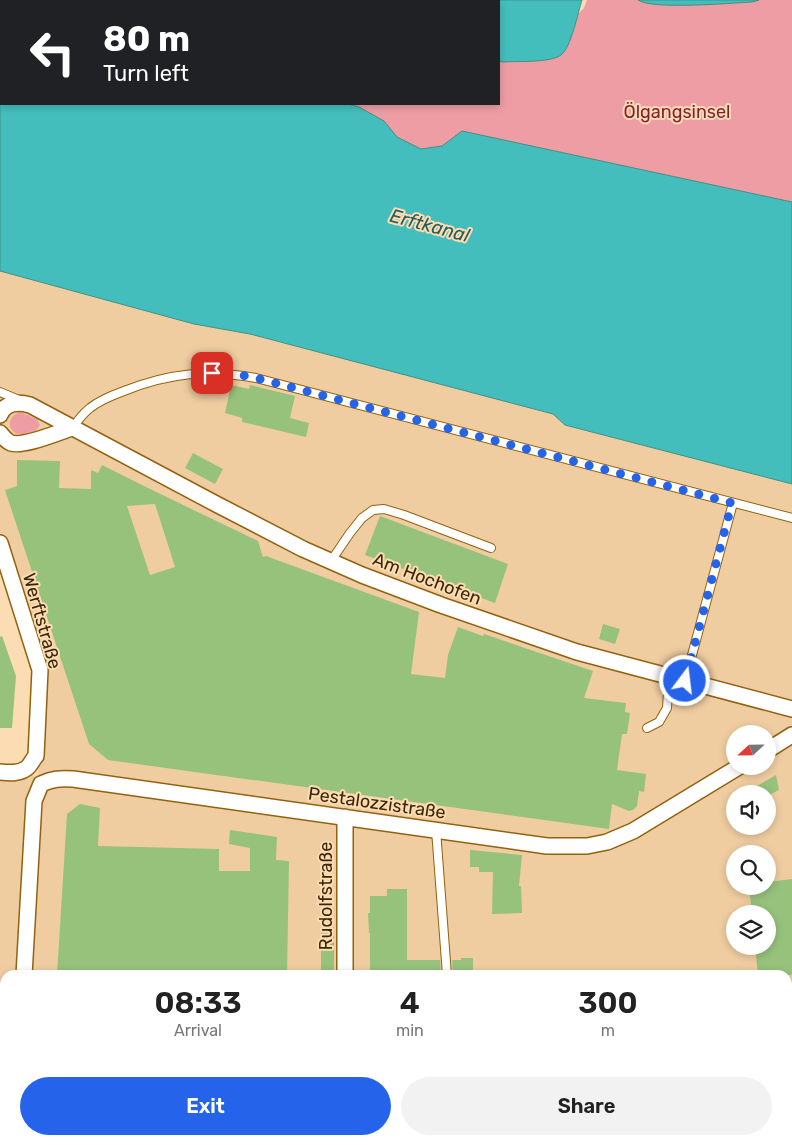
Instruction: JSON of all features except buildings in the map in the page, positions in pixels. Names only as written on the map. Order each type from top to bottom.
[{"type":"street","points":[[0,415],[2,410],[9,405],[20,403],[30,405]]},
{"type":"street","name":"Am Hochofen","points":[[30,405],[218,505],[303,548],[371,579],[576,652],[792,709]]},
{"type":"street","points":[[0,433],[3,438],[12,443],[22,443],[44,438],[72,428]]},
{"type":"street","name":"Werftstraße","points":[[0,543],[40,670],[36,756],[28,768]]},
{"type":"street","points":[[776,745],[792,735]]},
{"type":"street","points":[[0,772],[11,773],[28,768],[41,784],[34,801],[24,970]]},
{"type":"street","name":"Pestalozzistraße","points":[[41,784],[57,778],[73,779],[547,846],[587,846],[607,842],[633,831],[726,775]]},
{"type":"street","name":"Rudolfstraße","points":[[344,970],[345,817]]},
{"type":"lane","points":[[72,428],[84,413],[99,402],[162,378],[186,374],[212,373],[241,375],[792,518]]},
{"type":"lane","points":[[0,392],[30,405]]},
{"type":"lane","points":[[685,681],[732,503]]},
{"type":"lane","points":[[331,561],[362,518],[373,510],[384,509],[491,548]]},
{"type":"lane","points":[[647,728],[659,722],[667,708],[669,677]]},
{"type":"lane","points":[[436,830],[447,970]]},
{"type":"shaded area","points":[[0,271],[194,324],[250,334],[553,414],[565,425],[792,484],[792,970],[0,970],[0,772],[38,776],[44,666],[0,532]]},
{"type":"green space","name":"Ölgangsinsel","points":[[587,0],[792,0],[792,258],[269,105],[500,105],[500,31],[570,22],[584,8]]},
{"type":"green space","points":[[20,412],[37,419],[40,425],[37,429],[18,434],[11,429],[11,419]]},
{"type":"water","points":[[500,0],[582,0],[571,38],[561,55],[556,58],[542,60],[500,61]]},
{"type":"water","points":[[638,0],[759,0],[752,2],[659,5]]},
{"type":"water","name":"Erftkanal","points":[[0,105],[352,105],[384,121],[397,137],[421,149],[442,146],[462,131],[792,202],[792,484],[565,425],[553,414],[250,334],[194,324],[0,271]]},
{"type":"route","points":[[212,373],[256,378],[732,503],[685,681]]}]
